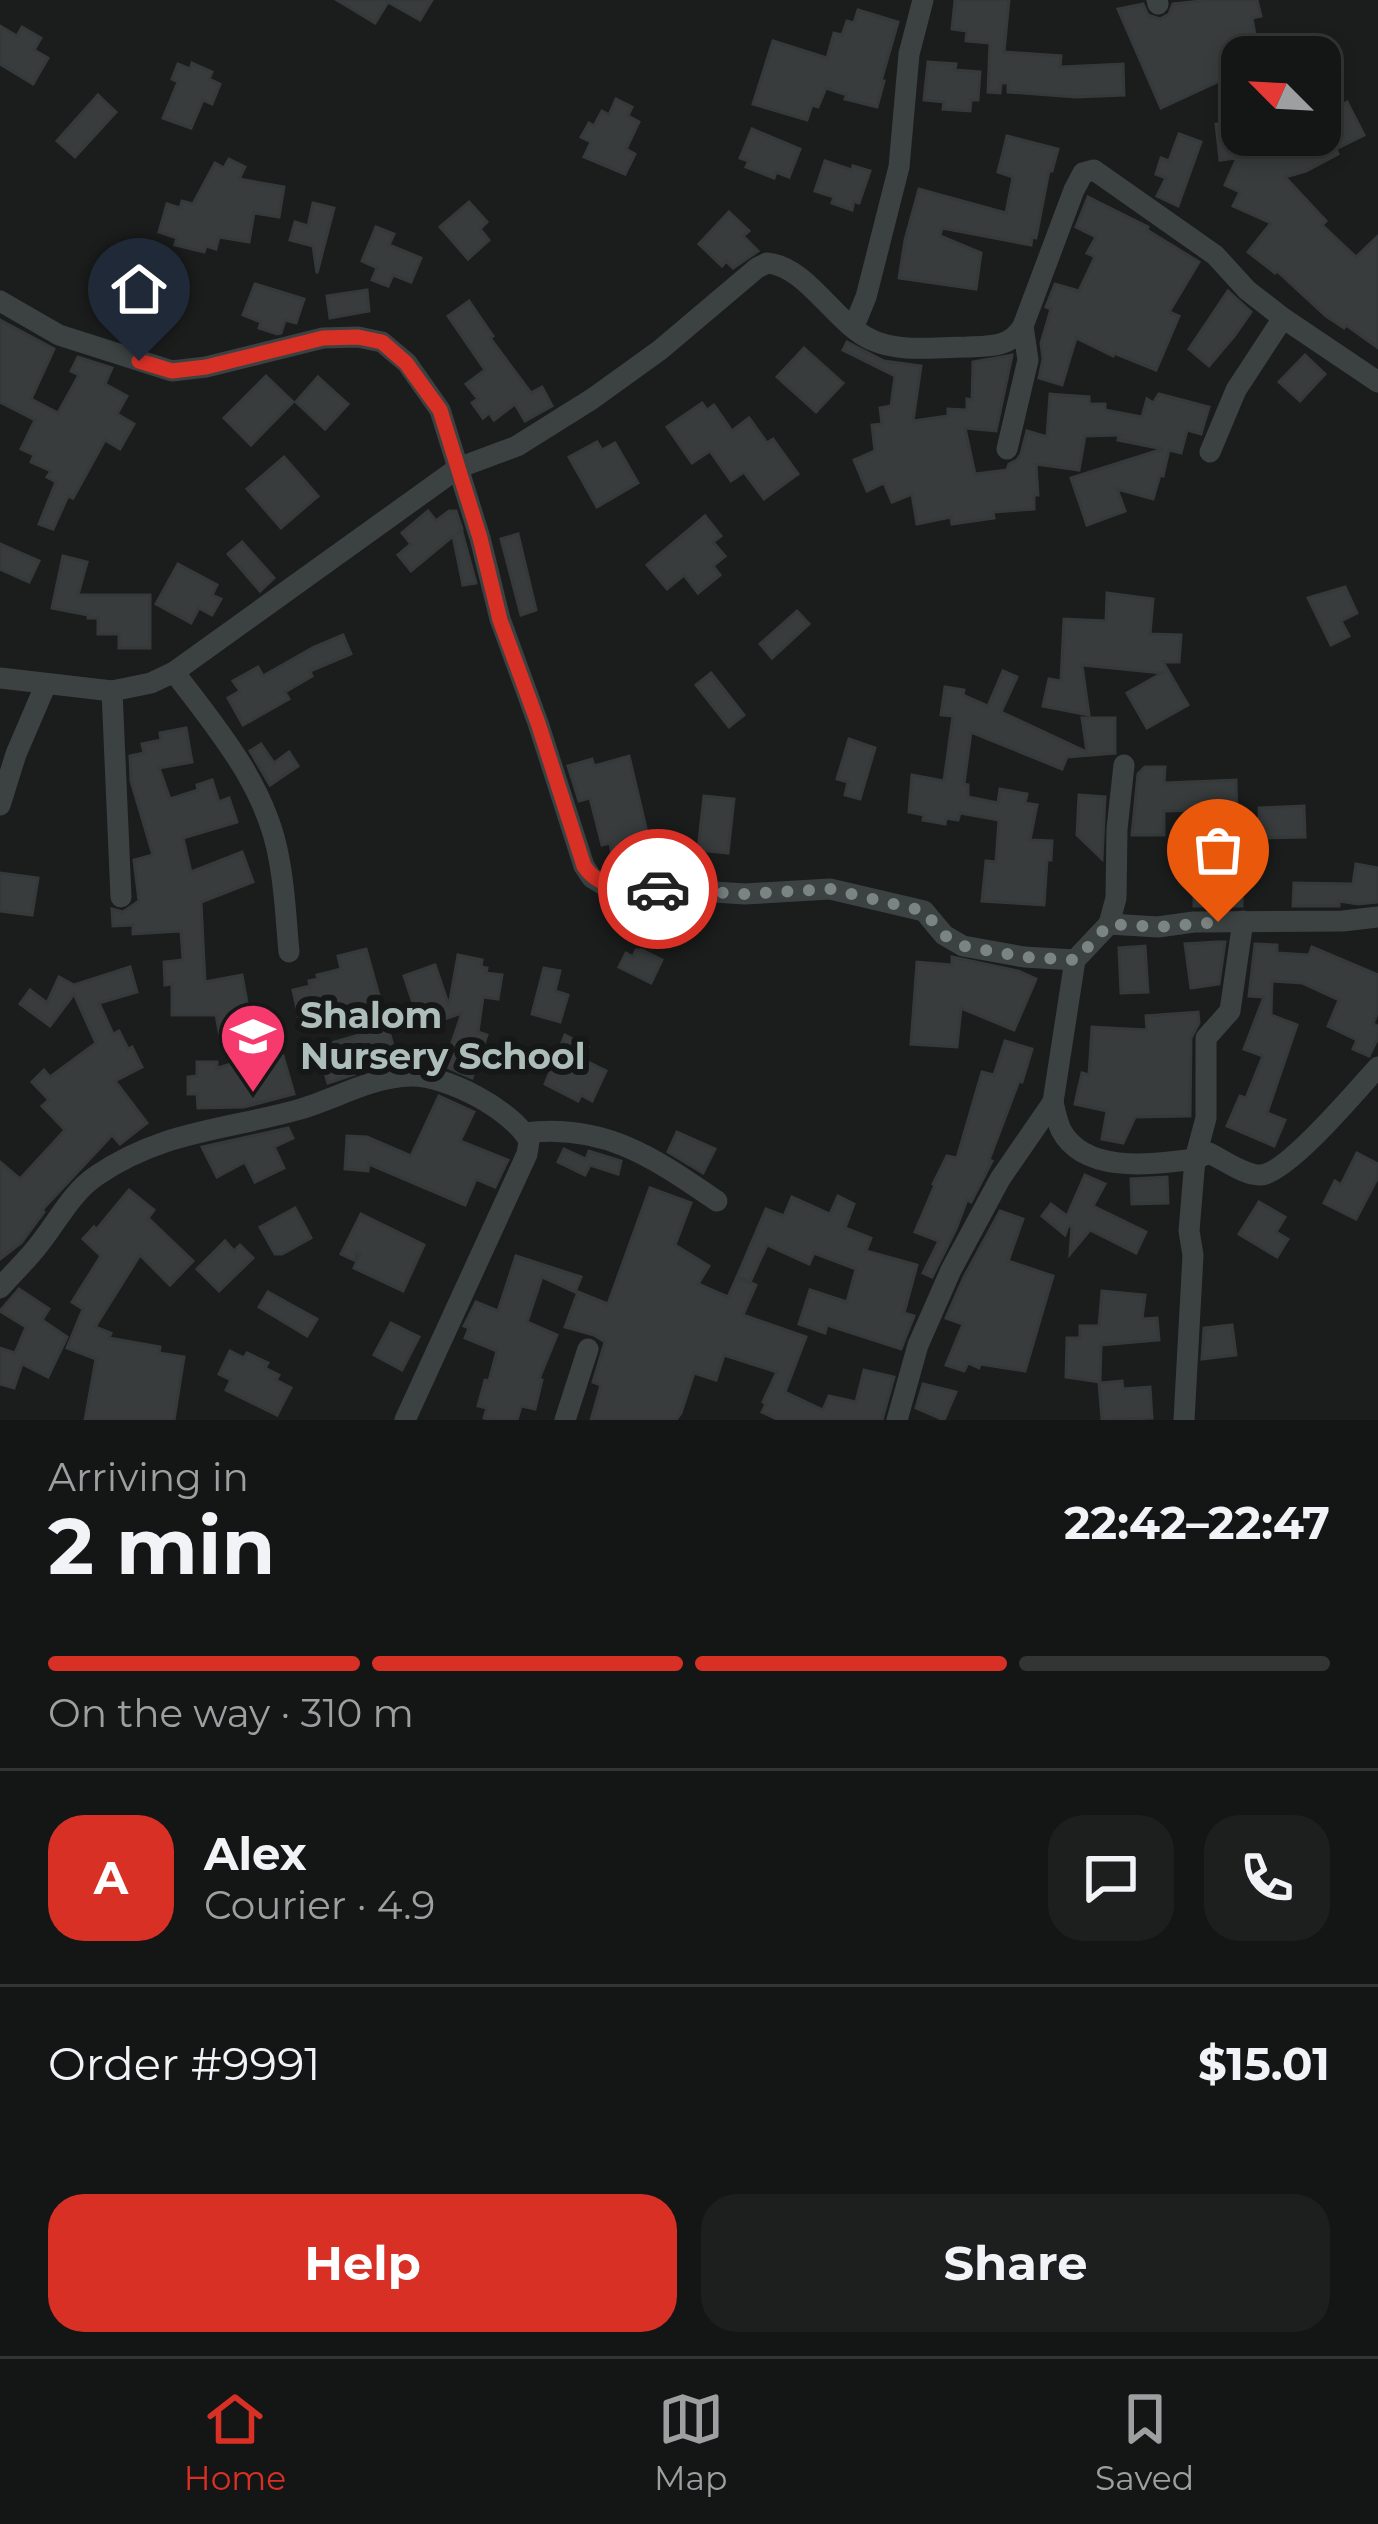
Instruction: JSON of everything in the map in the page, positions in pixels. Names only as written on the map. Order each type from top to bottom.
[{"type":"street","points":[[854,326],[866,297],[899,167],[909,54],[923,0]]},
{"type":"street","points":[[0,678],[112,692],[174,672],[458,468],[517,446],[592,399],[767,263],[790,270],[836,314],[876,342],[899,348],[997,346],[1016,339],[1074,190],[1083,173],[1094,170],[1215,255],[1247,290],[1283,318],[1378,382]]},
{"type":"street","points":[[0,301],[59,335],[172,371],[323,338],[382,342],[406,363],[440,410],[500,620],[592,878],[604,885],[745,894],[830,889],[924,911],[944,935],[963,946],[1076,960]]},
{"type":"street","points":[[1210,452],[1236,390],[1283,318]]},
{"type":"street","points":[[1007,449],[1028,360],[1023,326]]},
{"type":"street","points":[[174,672],[230,745],[259,797],[279,855],[289,952]]},
{"type":"street","points":[[0,805],[46,684]]},
{"type":"street","points":[[112,692],[121,897]]},
{"type":"street","points":[[1124,765],[1116,898],[1109,924],[1076,960],[1053,1102],[1059,1126],[1080,1151],[1120,1164],[1195,1159],[1209,1153],[1262,1175],[1275,1171],[1330,1120],[1378,1067]]},
{"type":"street","points":[[1109,924],[1158,927],[1378,917]]},
{"type":"street","points":[[1184,1420],[1193,1255],[1189,1231],[1195,1159],[1206,1118],[1206,1038],[1230,1010],[1243,921]]},
{"type":"street","points":[[0,1288],[39,1246],[68,1203],[92,1179],[128,1156],[176,1136],[305,1108],[376,1080],[417,1075],[454,1087],[513,1120],[529,1142],[405,1420]]},
{"type":"street","points":[[897,1420],[918,1345],[951,1270],[1000,1180],[1053,1102]]},
{"type":"street","points":[[524,1133],[554,1129],[608,1139],[650,1155],[717,1201]]},
{"type":"street","points":[[566,1420],[588,1349]]},
{"type":"building","points":[[337,0],[432,0],[420,20],[388,2],[375,23]]},
{"type":"building","points":[[955,0],[1009,0],[1004,52],[1061,56],[1060,67],[1123,64],[1124,95],[1008,92],[1008,83],[1001,83],[1000,93],[988,92],[990,43],[966,41],[967,31],[952,29]]},
{"type":"building","points":[[1257,0],[1261,16],[1252,18],[1255,36],[1221,36],[1221,80],[1161,108],[1118,9],[1143,4],[1148,15],[1160,19],[1173,4]]},
{"type":"building","points":[[858,10],[898,22],[877,107],[845,99],[847,95],[826,88],[807,120],[753,104],[773,41],[827,58],[834,33],[842,35],[847,21],[854,23]]},
{"type":"building","points":[[0,26],[17,36],[22,27],[41,38],[34,50],[48,58],[33,84],[0,64]]},
{"type":"building","points":[[928,62],[980,72],[978,100],[971,100],[970,111],[943,109],[944,102],[924,100]]},
{"type":"building","points":[[192,63],[212,72],[209,79],[220,84],[212,104],[203,100],[191,128],[163,118],[178,82],[172,79],[178,64],[190,69]]},
{"type":"building","points":[[98,95],[116,112],[75,157],[57,141]]},
{"type":"building","points":[[616,99],[632,107],[628,116],[639,122],[626,149],[635,154],[625,174],[584,157],[591,142],[581,137],[602,111],[609,115]]},
{"type":"building","points":[[1347,102],[1364,135],[1341,146],[1341,106]]},
{"type":"building","points":[[1221,123],[1221,156],[1334,156],[1285,177],[1326,221],[1322,225],[1356,257],[1378,236],[1378,348],[1326,316],[1277,271],[1248,252],[1271,223],[1233,206],[1240,192],[1225,185],[1237,158],[1220,160],[1216,124]]},
{"type":"building","points":[[752,129],[800,149],[789,177],[776,172],[774,178],[746,167],[749,161],[740,158]]},
{"type":"building","points":[[1179,134],[1201,142],[1178,206],[1157,196],[1166,178],[1156,174],[1161,158],[1169,161]]},
{"type":"building","points":[[1007,136],[1058,149],[1031,245],[942,228],[940,236],[981,253],[976,289],[899,278],[919,189],[1006,213],[1013,177],[998,172]]},
{"type":"building","points":[[229,159],[245,167],[239,179],[284,187],[279,217],[254,213],[249,242],[219,237],[216,249],[206,246],[204,252],[175,245],[177,238],[159,232],[167,204],[180,208],[182,201],[193,204],[215,163],[224,168]]},
{"type":"building","points":[[825,161],[870,171],[852,210],[815,191]]},
{"type":"building","points":[[1088,197],[1148,227],[1199,262],[1169,312],[1179,316],[1156,370],[1076,338],[1062,385],[1039,378],[1041,343],[1055,284],[1079,291],[1095,257],[1087,253],[1096,237],[1076,227]]},
{"type":"building","points":[[469,202],[487,222],[480,229],[489,240],[468,259],[440,227]]},
{"type":"building","points":[[313,203],[334,208],[317,273],[313,246],[290,240],[295,222],[308,226]]},
{"type":"building","points":[[729,212],[749,231],[743,236],[758,251],[733,268],[726,261],[722,266],[699,244]]},
{"type":"building","points":[[376,227],[394,234],[389,245],[421,258],[411,282],[393,275],[388,286],[372,280],[377,268],[362,261]]},
{"type":"building","points":[[255,284],[304,299],[296,323],[285,320],[277,334],[243,315]]},
{"type":"building","points":[[367,290],[369,311],[330,318],[327,296]]},
{"type":"building","points":[[1228,291],[1251,312],[1209,366],[1189,349]]},
{"type":"building","points":[[469,301],[531,393],[542,387],[552,406],[525,421],[515,404],[494,420],[489,413],[483,418],[472,403],[478,399],[466,384],[485,370],[448,316]]},
{"type":"building","points":[[0,320],[54,349],[31,399],[58,413],[79,375],[71,371],[78,357],[112,368],[105,384],[127,396],[117,414],[134,424],[120,449],[105,440],[73,498],[68,496],[53,529],[39,524],[56,482],[47,477],[51,471],[31,462],[34,455],[21,449],[35,420],[0,402]]},
{"type":"building","points":[[847,342],[884,361],[921,366],[913,421],[948,416],[948,409],[967,410],[967,399],[972,400],[973,362],[1012,355],[996,431],[965,428],[975,474],[1007,470],[1021,454],[1027,431],[1047,437],[1050,394],[1089,397],[1089,404],[1105,404],[1105,410],[1142,417],[1147,399],[1153,403],[1159,394],[1209,407],[1201,434],[1187,430],[1181,453],[1169,450],[1153,499],[1117,489],[1125,511],[1087,525],[1071,478],[1163,449],[1118,440],[1119,435],[1085,436],[1079,470],[1036,464],[1034,509],[993,512],[994,518],[952,524],[951,517],[917,524],[912,494],[892,502],[884,483],[867,491],[854,460],[875,451],[872,425],[882,424],[880,408],[891,406],[895,376],[843,350]]},
{"type":"building","points":[[804,348],[843,383],[816,412],[777,377]]},
{"type":"building","points":[[1305,355],[1325,374],[1300,401],[1279,382]]},
{"type":"building","points":[[266,376],[293,402],[251,445],[224,418]]},
{"type":"building","points":[[318,377],[348,404],[325,429],[296,402]]},
{"type":"building","points":[[702,403],[707,410],[714,405],[732,431],[749,418],[767,443],[773,439],[798,474],[764,499],[744,472],[731,481],[710,451],[692,463],[667,427]]},
{"type":"building","points":[[597,442],[602,450],[615,443],[638,483],[597,507],[569,457]]},
{"type":"building","points":[[284,457],[318,496],[281,528],[247,489]]},
{"type":"building","points":[[428,511],[436,521],[456,511],[462,529],[457,533],[462,532],[476,583],[463,585],[453,536],[411,571],[398,555],[411,544],[402,533]]},
{"type":"building","points":[[705,516],[721,536],[713,542],[725,556],[713,566],[720,575],[698,593],[684,575],[667,589],[647,565]]},
{"type":"building","points":[[518,534],[536,610],[521,615],[501,539]]},
{"type":"building","points":[[242,542],[274,578],[260,591],[228,554]]},
{"type":"building","points":[[0,544],[39,561],[29,582],[0,569]]},
{"type":"building","points":[[63,556],[87,562],[78,595],[150,595],[150,648],[119,648],[119,634],[98,634],[98,618],[52,608]]},
{"type":"building","points":[[178,564],[217,585],[212,595],[221,599],[212,615],[199,608],[191,623],[156,604]]},
{"type":"building","points":[[1345,587],[1357,613],[1341,621],[1349,636],[1331,645],[1308,598]]},
{"type":"building","points":[[1107,593],[1153,599],[1150,634],[1181,635],[1179,662],[1163,662],[1188,705],[1147,728],[1127,693],[1162,673],[1082,665],[1089,715],[1043,706],[1049,679],[1061,681],[1064,619],[1106,621]]},
{"type":"building","points":[[797,611],[809,624],[772,658],[760,644]]},
{"type":"building","points":[[343,635],[351,654],[310,671],[312,676],[285,692],[289,699],[243,725],[228,698],[240,691],[233,681],[258,667],[263,676]]},
{"type":"building","points":[[1003,671],[1017,677],[1001,712],[1087,752],[1082,718],[1115,718],[1115,753],[1067,757],[1062,769],[971,732],[964,784],[968,797],[998,803],[1000,789],[1027,794],[1025,803],[1037,805],[1030,840],[1052,841],[1044,905],[982,901],[986,861],[996,862],[999,820],[960,813],[958,820],[946,818],[945,824],[909,812],[912,775],[944,781],[953,716],[941,715],[945,687],[964,690],[963,695],[988,706]]},
{"type":"building","points":[[711,673],[744,715],[729,727],[696,685]]},
{"type":"building","points":[[186,728],[192,762],[159,768],[170,799],[212,780],[219,802],[229,798],[237,822],[183,838],[191,872],[242,852],[253,882],[201,902],[205,982],[242,975],[252,1030],[220,1036],[216,1015],[172,1015],[172,984],[165,985],[164,962],[183,960],[181,931],[133,934],[133,925],[113,926],[112,909],[123,912],[139,901],[134,860],[153,855],[131,781],[130,756],[144,753],[142,744],[161,740],[160,733]]},
{"type":"building","points":[[849,739],[875,748],[860,799],[845,795],[848,782],[837,779]]},
{"type":"building","points":[[261,744],[274,763],[289,752],[298,766],[270,785],[250,751]]},
{"type":"building","points":[[629,756],[651,849],[612,854],[610,843],[602,845],[590,798],[579,801],[568,766],[592,759],[594,766]]},
{"type":"building","points":[[1145,767],[1165,767],[1164,783],[1236,780],[1237,820],[1197,822],[1196,810],[1164,811],[1164,835],[1132,835],[1138,774]]},
{"type":"building","points":[[1079,795],[1105,797],[1102,859],[1077,835]]},
{"type":"building","points":[[704,796],[734,799],[728,853],[698,850]]},
{"type":"building","points":[[1304,806],[1305,837],[1260,838],[1259,808]]},
{"type":"building","points":[[1194,864],[1243,870],[1242,906],[1194,906]]},
{"type":"building","points":[[1356,864],[1378,868],[1378,902],[1293,906],[1294,883],[1353,884]]},
{"type":"building","points":[[0,873],[38,878],[32,915],[0,911]]},
{"type":"building","points":[[661,904],[696,906],[694,934],[659,932]]},
{"type":"building","points":[[1225,942],[1219,984],[1191,988],[1185,944]]},
{"type":"building","points":[[1255,944],[1277,945],[1277,953],[1309,955],[1312,947],[1378,975],[1378,1011],[1373,1024],[1378,1026],[1378,1038],[1369,1056],[1353,1049],[1357,1040],[1328,1026],[1339,1000],[1302,983],[1272,981],[1271,1015],[1297,1025],[1267,1113],[1285,1120],[1274,1146],[1227,1126],[1240,1096],[1246,1098],[1263,1056],[1244,1049],[1264,997],[1249,996]]},
{"type":"building","points":[[1145,946],[1148,992],[1121,993],[1119,948]]},
{"type":"building","points":[[366,949],[397,1060],[328,1083],[317,1047],[359,1035],[350,1006],[299,1018],[293,990],[310,986],[317,975],[341,969],[338,956]]},
{"type":"building","points":[[636,950],[662,960],[651,983],[619,967],[626,953],[633,957]]},
{"type":"building","points":[[458,955],[482,960],[486,973],[502,975],[498,999],[483,997],[478,1032],[487,1035],[472,1078],[444,1066],[462,1013],[421,1027],[404,976],[435,965],[449,1006]]},
{"type":"building","points":[[952,957],[1036,979],[1014,1030],[961,1008],[957,1047],[911,1044],[917,962],[952,965]]},
{"type":"building","points":[[130,967],[137,992],[99,1003],[113,1034],[119,1031],[142,1067],[115,1081],[147,1123],[120,1144],[112,1135],[42,1210],[21,1243],[0,1259],[0,1162],[20,1179],[65,1130],[42,1106],[49,1100],[32,1082],[44,1070],[50,1077],[96,1043],[74,994],[50,1026],[20,1004],[30,990],[47,1003],[59,977],[74,985]]},
{"type":"building","points":[[544,968],[560,971],[555,991],[568,995],[560,1022],[532,1014]]},
{"type":"building","points":[[1198,1012],[1199,1023],[1191,1038],[1190,1116],[1135,1117],[1123,1143],[1102,1139],[1107,1111],[1075,1104],[1082,1073],[1089,1075],[1092,1027],[1147,1030],[1146,1016]]},
{"type":"building","points":[[565,1035],[588,1047],[582,1059],[606,1071],[592,1101],[581,1095],[578,1101],[545,1084]]},
{"type":"building","points":[[1005,1041],[1032,1049],[1022,1082],[992,1161],[971,1202],[967,1200],[932,1277],[923,1273],[939,1241],[915,1232],[947,1156],[957,1158],[982,1072],[994,1075]]},
{"type":"building","points":[[272,1053],[274,1059],[283,1056],[294,1094],[244,1107],[198,1108],[197,1094],[188,1094],[188,1077],[197,1076],[197,1062],[217,1062],[217,1068]]},
{"type":"building","points":[[439,1096],[474,1112],[460,1141],[508,1160],[495,1187],[476,1179],[465,1205],[369,1164],[368,1171],[345,1169],[347,1136],[367,1137],[411,1156]]},
{"type":"building","points":[[288,1128],[293,1138],[274,1147],[284,1168],[255,1182],[245,1162],[217,1177],[202,1147]]},
{"type":"building","points":[[677,1132],[715,1149],[703,1173],[668,1152]]},
{"type":"building","points":[[564,1149],[586,1159],[589,1151],[621,1161],[618,1174],[590,1165],[585,1175],[558,1162]]},
{"type":"building","points":[[1357,1153],[1378,1164],[1378,1177],[1356,1219],[1324,1203],[1335,1181],[1341,1185]]},
{"type":"building","points":[[1085,1175],[1105,1184],[1093,1206],[1146,1232],[1136,1253],[1090,1230],[1070,1254],[1072,1226],[1065,1235],[1042,1216],[1051,1204],[1067,1216]]},
{"type":"building","points":[[1167,1177],[1168,1203],[1132,1204],[1131,1179]]},
{"type":"building","points":[[650,1188],[691,1203],[675,1245],[709,1266],[698,1284],[728,1297],[737,1277],[756,1285],[743,1315],[806,1337],[785,1392],[823,1410],[829,1396],[856,1402],[864,1370],[894,1377],[882,1420],[779,1420],[762,1412],[777,1372],[724,1355],[716,1380],[694,1373],[676,1420],[591,1420],[601,1385],[593,1382],[605,1342],[565,1327],[578,1292],[608,1304]]},
{"type":"building","points":[[129,1190],[154,1210],[148,1218],[193,1261],[170,1285],[140,1255],[95,1327],[111,1333],[109,1338],[160,1347],[159,1353],[184,1357],[174,1420],[85,1420],[96,1359],[67,1348],[83,1309],[72,1302],[101,1256],[83,1239]]},
{"type":"building","points":[[838,1196],[854,1204],[845,1228],[871,1238],[866,1251],[917,1265],[904,1313],[914,1316],[901,1349],[827,1325],[825,1333],[799,1324],[810,1290],[847,1302],[856,1269],[814,1253],[809,1264],[767,1245],[750,1282],[737,1277],[766,1209],[784,1216],[792,1197],[830,1214]]},
{"type":"building","points":[[1259,1202],[1285,1217],[1276,1232],[1288,1239],[1277,1257],[1239,1234]]},
{"type":"building","points":[[295,1208],[311,1238],[275,1254],[260,1227]]},
{"type":"building","points":[[1000,1211],[1023,1219],[1008,1261],[1053,1276],[1025,1371],[968,1363],[964,1371],[946,1365],[963,1324],[946,1318]]},
{"type":"building","points":[[361,1214],[424,1245],[403,1291],[354,1268],[360,1254],[354,1260],[341,1254]]},
{"type":"building","points":[[225,1241],[234,1251],[240,1245],[253,1258],[219,1291],[197,1269]]},
{"type":"building","points":[[516,1256],[581,1277],[575,1292],[542,1277],[527,1322],[557,1335],[539,1379],[535,1409],[521,1406],[517,1420],[494,1420],[484,1418],[487,1408],[478,1406],[497,1351],[465,1338],[469,1328],[464,1326],[476,1302],[498,1311]]},
{"type":"building","points":[[19,1289],[49,1309],[42,1320],[67,1337],[48,1377],[22,1364],[14,1388],[0,1384],[0,1348],[15,1353],[26,1327],[0,1311]]},
{"type":"building","points":[[1102,1291],[1145,1295],[1142,1319],[1157,1318],[1159,1340],[1101,1345],[1100,1382],[1066,1377],[1067,1338],[1080,1338],[1080,1326],[1099,1326]]},
{"type":"building","points":[[268,1292],[317,1319],[307,1336],[259,1307]]},
{"type":"building","points":[[391,1323],[419,1337],[402,1370],[374,1355]]},
{"type":"building","points":[[1232,1325],[1236,1355],[1202,1359],[1204,1328]]},
{"type":"building","points":[[230,1351],[268,1363],[265,1368],[279,1375],[276,1380],[291,1388],[277,1415],[226,1390],[231,1380],[219,1374]]},
{"type":"building","points":[[1122,1381],[1123,1389],[1150,1387],[1152,1418],[1102,1420],[1099,1383]]},
{"type":"building","points":[[923,1384],[956,1392],[944,1420],[916,1408]]},
{"type":"way so far","points":[[658,889],[745,894],[830,889],[924,911],[944,935],[963,946],[1024,957],[1076,960],[1109,924],[1158,927],[1218,922]]},
{"type":"place","name":"Shalom Nursery School","points":[[253,1095]]},
{"type":"route","points":[[139,361],[172,371],[323,338],[358,337],[382,342],[406,363],[440,410],[500,620],[584,866],[604,885],[658,889]]}]
